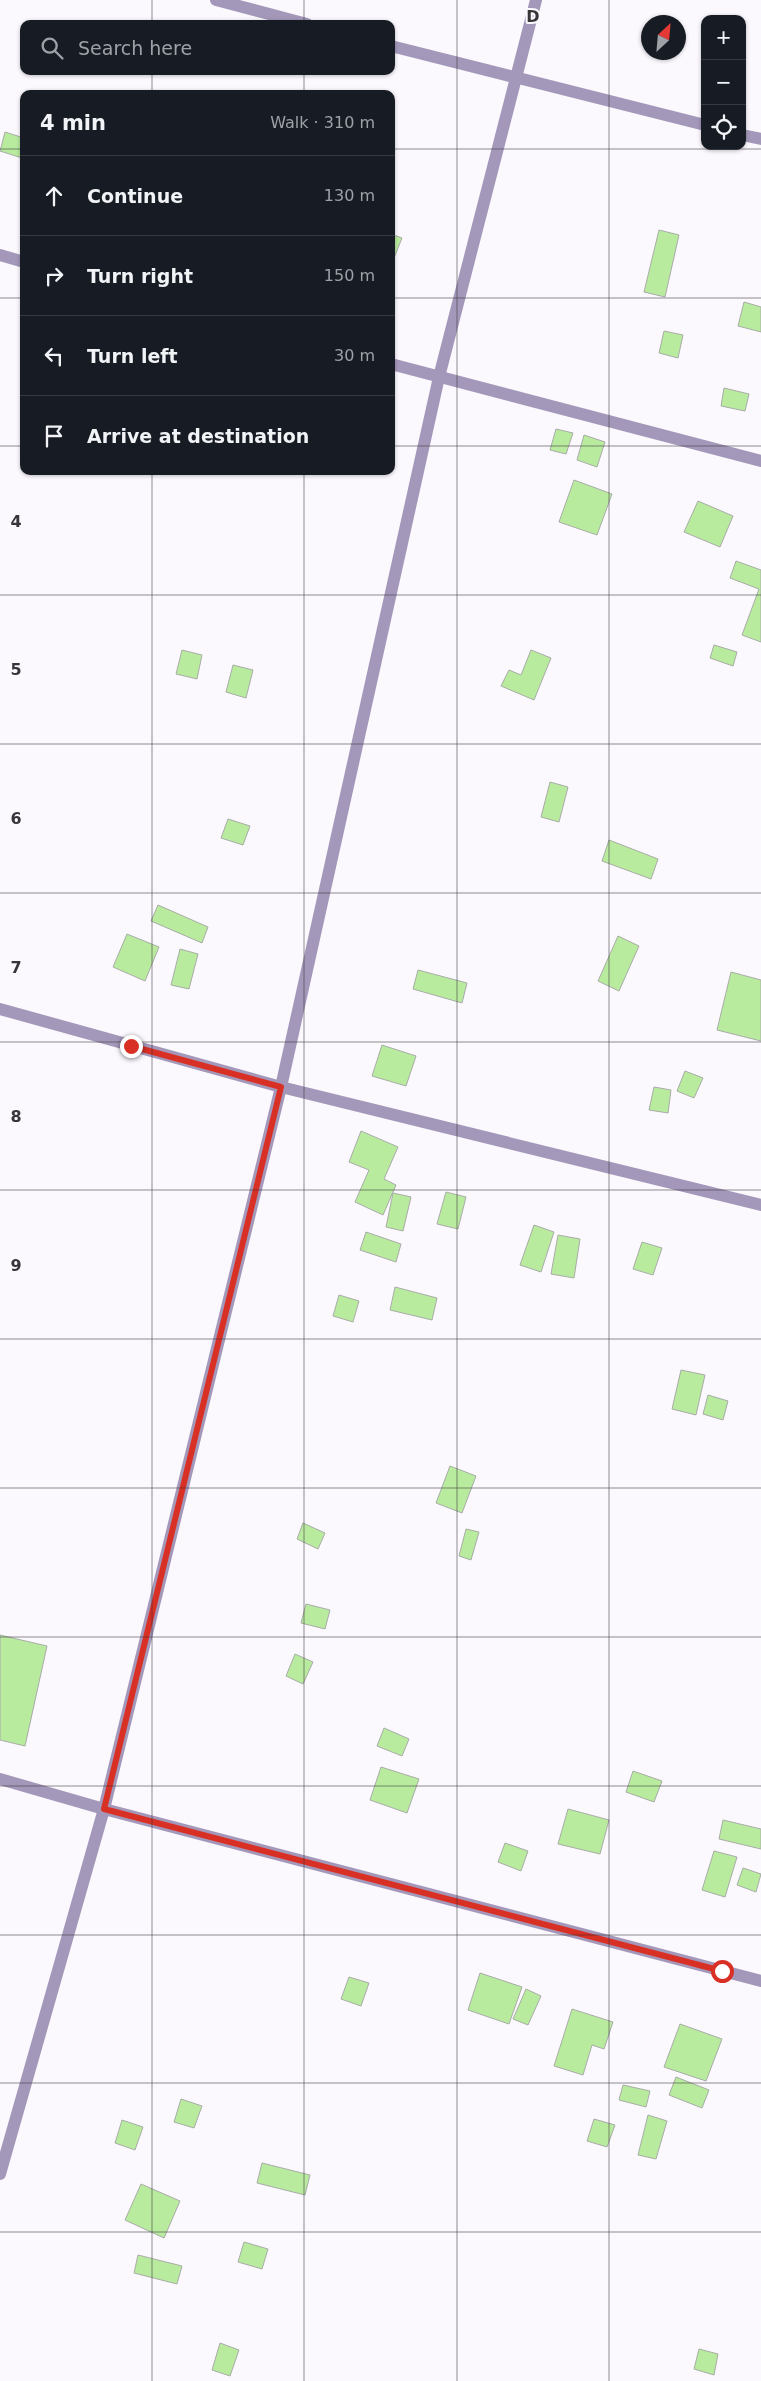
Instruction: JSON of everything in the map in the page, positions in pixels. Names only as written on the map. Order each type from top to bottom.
[{"type":"street","points":[[216,0],[292,20]]},
{"type":"street","points":[[0,2174],[104,1809],[281,1087],[439,377],[536,0]]},
{"type":"street","points":[[395,47],[701,124]]},
{"type":"street","points":[[746,135],[761,139]]},
{"type":"street","points":[[0,256],[20,261]]},
{"type":"street","points":[[395,365],[761,461]]},
{"type":"street","points":[[0,1009],[281,1087],[761,1205]]},
{"type":"street","points":[[0,1780],[761,1981]]},
{"type":"building","points":[[5,132],[20,137],[20,157],[0,151]]},
{"type":"building","points":[[659,230],[679,235],[665,297],[644,292]]},
{"type":"building","points":[[395,235],[402,238],[395,256]]},
{"type":"building","points":[[744,302],[761,307],[761,332],[738,326]]},
{"type":"building","points":[[664,331],[683,335],[678,358],[659,353]]},
{"type":"building","points":[[724,388],[749,394],[745,411],[721,406]]},
{"type":"building","points":[[556,429],[573,433],[566,454],[550,450]]},
{"type":"building","points":[[584,435],[605,442],[597,467],[577,460]]},
{"type":"building","points":[[574,480],[612,494],[597,535],[559,522]]},
{"type":"building","points":[[698,501],[733,516],[720,547],[684,532]]},
{"type":"building","points":[[736,561],[761,570],[761,642],[742,635],[759,589],[730,578]]},
{"type":"building","points":[[714,645],[737,652],[733,666],[710,658]]},
{"type":"building","points":[[182,650],[202,655],[197,679],[176,674]]},
{"type":"building","points":[[531,650],[551,658],[534,700],[501,686],[509,670],[521,675]]},
{"type":"building","points":[[233,665],[253,670],[246,698],[226,692]]},
{"type":"building","points":[[550,782],[568,787],[559,822],[541,817]]},
{"type":"building","points":[[228,819],[250,826],[243,845],[221,838]]},
{"type":"building","points":[[609,840],[658,859],[651,879],[602,861]]},
{"type":"building","points":[[158,905],[208,927],[202,943],[151,921]]},
{"type":"building","points":[[127,934],[159,947],[145,981],[113,967]]},
{"type":"building","points":[[618,936],[639,946],[619,991],[598,981]]},
{"type":"building","points":[[180,949],[198,954],[189,989],[171,985]]},
{"type":"building","points":[[418,970],[467,983],[462,1003],[413,989]]},
{"type":"building","points":[[731,972],[761,980],[761,1041],[717,1030]]},
{"type":"building","points":[[382,1045],[416,1056],[406,1086],[372,1076]]},
{"type":"building","points":[[685,1071],[703,1078],[694,1098],[677,1091]]},
{"type":"building","points":[[654,1087],[671,1090],[668,1113],[649,1110]]},
{"type":"building","points":[[361,1131],[398,1147],[384,1179],[396,1185],[383,1215],[355,1202],[369,1170],[349,1162]]},
{"type":"building","points":[[446,1192],[466,1197],[458,1229],[437,1224]]},
{"type":"building","points":[[393,1193],[411,1197],[403,1231],[386,1227]]},
{"type":"building","points":[[534,1225],[554,1232],[541,1272],[520,1265]]},
{"type":"building","points":[[366,1232],[401,1244],[396,1262],[360,1250]]},
{"type":"building","points":[[558,1235],[580,1239],[574,1278],[551,1274]]},
{"type":"building","points":[[642,1242],[662,1248],[653,1275],[633,1269]]},
{"type":"building","points":[[395,1287],[437,1298],[432,1320],[390,1310]]},
{"type":"building","points":[[339,1295],[359,1301],[353,1322],[333,1316]]},
{"type":"building","points":[[681,1370],[705,1375],[696,1415],[672,1409]]},
{"type":"building","points":[[708,1395],[728,1401],[723,1420],[703,1414]]},
{"type":"building","points":[[450,1466],[476,1476],[462,1513],[436,1503]]},
{"type":"building","points":[[303,1523],[325,1533],[318,1549],[297,1539]]},
{"type":"building","points":[[466,1529],[479,1532],[471,1560],[459,1556]]},
{"type":"building","points":[[306,1604],[330,1610],[325,1629],[301,1623]]},
{"type":"building","points":[[0,1635],[47,1646],[25,1746],[0,1740]]},
{"type":"building","points":[[295,1654],[313,1662],[303,1684],[286,1676]]},
{"type":"building","points":[[384,1728],[409,1739],[402,1756],[377,1746]]},
{"type":"building","points":[[381,1767],[419,1779],[407,1813],[370,1800]]},
{"type":"building","points":[[633,1771],[662,1781],[654,1802],[626,1792]]},
{"type":"building","points":[[568,1809],[609,1820],[600,1854],[558,1844]]},
{"type":"building","points":[[723,1820],[761,1829],[761,1849],[719,1839]]},
{"type":"building","points":[[505,1843],[528,1851],[521,1871],[498,1862]]},
{"type":"building","points":[[714,1851],[737,1857],[725,1897],[702,1890]]},
{"type":"building","points":[[743,1868],[761,1874],[756,1892],[737,1885]]},
{"type":"building","points":[[480,1973],[522,1987],[509,2024],[468,2010]]},
{"type":"building","points":[[349,1977],[369,1983],[361,2006],[341,1999]]},
{"type":"building","points":[[526,1989],[541,1996],[528,2025],[513,2019]]},
{"type":"building","points":[[572,2009],[613,2022],[604,2049],[592,2045],[583,2075],[554,2066]]},
{"type":"building","points":[[680,2024],[722,2039],[706,2081],[664,2067]]},
{"type":"building","points":[[676,2077],[709,2090],[702,2108],[669,2095]]},
{"type":"building","points":[[623,2085],[650,2091],[646,2107],[619,2100]]},
{"type":"building","points":[[181,2099],[202,2106],[194,2128],[174,2122]]},
{"type":"building","points":[[648,2115],[667,2121],[656,2159],[638,2155]]},
{"type":"building","points":[[594,2119],[615,2125],[607,2147],[587,2141]]},
{"type":"building","points":[[122,2120],[143,2127],[135,2150],[115,2143]]},
{"type":"building","points":[[262,2163],[310,2175],[305,2195],[257,2183]]},
{"type":"building","points":[[141,2184],[180,2201],[164,2238],[125,2220]]},
{"type":"building","points":[[244,2242],[268,2249],[262,2269],[238,2262]]},
{"type":"building","points":[[138,2255],[182,2266],[177,2284],[134,2273]]},
{"type":"building","points":[[220,2343],[239,2350],[230,2376],[212,2370]]},
{"type":"building","points":[[699,2349],[718,2354],[714,2375],[694,2369]]},
{"type":"route","points":[[131,1046],[281,1087],[104,1809],[722,1971]]}]
